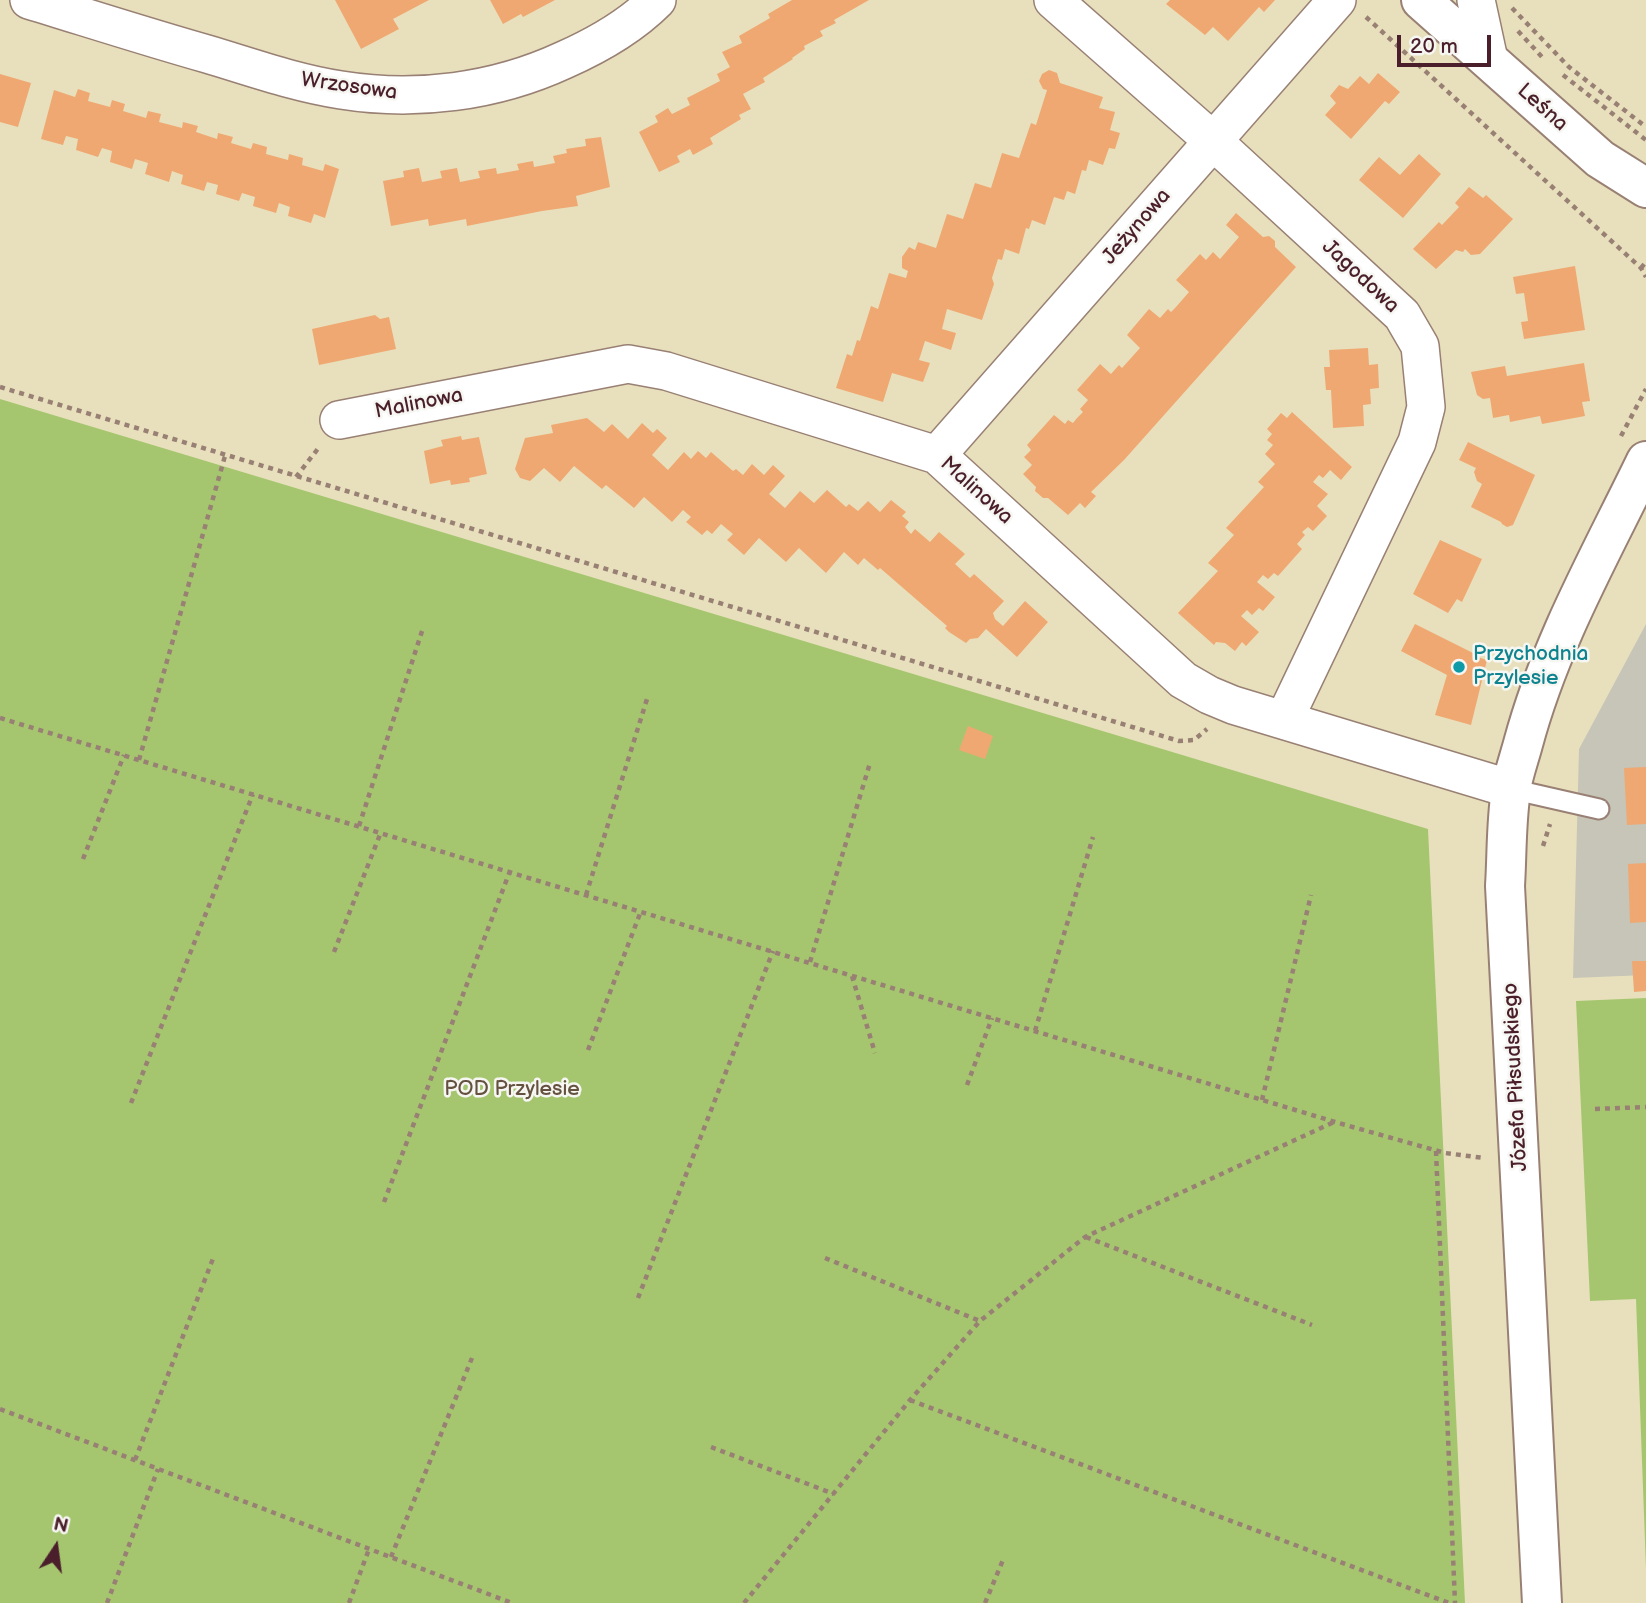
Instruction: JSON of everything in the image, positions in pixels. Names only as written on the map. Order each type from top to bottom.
[{"type":"street","name":"Wrzosowa","points":[[29,0],[286,78],[338,90],[378,95],[414,95],[490,85],[534,74],[604,40],[642,16],[657,0]]},
{"type":"street","name":"Jagodowa","points":[[1052,0],[1213,141],[1402,315],[1420,346],[1426,407],[1417,442],[1284,720]]},
{"type":"street","name":"Leśna","points":[[1422,0],[1600,159],[1646,188]]},
{"type":"street","points":[[1476,0],[1489,61]]},
{"type":"street","name":"Jeżynowa","points":[[937,455],[1213,141],[1347,5]]},
{"type":"street","name":"Leśna","points":[[1600,159],[1646,219]]},
{"type":"street","name":"Malinowa","points":[[339,420],[628,364],[666,370],[937,455],[1183,680],[1233,705],[1511,789]]},
{"type":"street","name":"Józefa Piłsudskiego","points":[[1542,1603],[1505,886],[1511,789],[1547,666],[1572,607],[1595,567],[1646,461]]},
{"type":"street","name":"Józefa Piłsudskiego","points":[[1595,567],[1646,497]]},
{"type":"lane","points":[[1511,789],[1599,809]]},
{"type":"path","points":[[1504,0],[1569,67],[1646,127]]},
{"type":"path","points":[[1347,5],[1641,268],[1646,277]]},
{"type":"path","points":[[1513,25],[1549,65]]},
{"type":"path","points":[[1559,72],[1646,140]]},
{"type":"path","points":[[1641,268],[1646,262]]},
{"type":"path","points":[[0,387],[1179,741],[1194,740],[1233,705]]},
{"type":"path","points":[[139,760],[225,456]]},
{"type":"path","points":[[359,826],[424,628]]},
{"type":"path","points":[[586,895],[647,699]]},
{"type":"path","points":[[0,718],[1335,1122],[1436,1151],[1494,1159],[1520,1159]]},
{"type":"path","points":[[83,859],[124,755]]},
{"type":"path","points":[[810,962],[870,763]]},
{"type":"path","points":[[131,1103],[253,794]]},
{"type":"path","points":[[1542,848],[1555,801]]},
{"type":"path","points":[[334,952],[381,832]]},
{"type":"path","points":[[1035,1031],[1093,836]]},
{"type":"path","points":[[384,1202],[510,871]]},
{"type":"path","points":[[1262,1100],[1311,895]]},
{"type":"path","points":[[588,1050],[641,911]]},
{"type":"path","points":[[638,1298],[774,951]]},
{"type":"path","points":[[852,975],[874,1053]]},
{"type":"path","points":[[967,1085],[992,1018]]},
{"type":"path","points":[[1595,1109],[1646,1107]]},
{"type":"path","points":[[744,1603],[910,1400],[981,1321],[1085,1237],[1335,1122]]},
{"type":"path","points":[[1436,1151],[1455,1603]]},
{"type":"path","points":[[1085,1237],[1312,1325]]},
{"type":"path","points":[[135,1460],[214,1256]]},
{"type":"path","points":[[825,1258],[981,1321]]},
{"type":"path","points":[[391,1557],[472,1358]]},
{"type":"path","points":[[910,1400],[1449,1603]]},
{"type":"path","points":[[0,1409],[512,1603]]},
{"type":"path","points":[[711,1447],[834,1493]]},
{"type":"path","points":[[107,1603],[158,1469]]},
{"type":"path","points":[[349,1603],[369,1549]]},
{"type":"path","points":[[985,1603],[1003,1560]]},
{"type":"shaded area","points":[[1646,624],[1646,975],[1573,978],[1579,749]]},
{"type":"green space","name":"POD Przylesie","points":[[0,399],[1428,829],[1465,1603],[0,1603]]},
{"type":"green space","points":[[1646,998],[1646,1569],[1636,1299],[1590,1301],[1576,1001]]},
{"type":"building","points":[[335,0],[429,0],[393,19],[399,29],[361,49]]},
{"type":"building","points":[[490,0],[555,0],[503,24]]},
{"type":"building","points":[[792,0],[869,0],[834,20],[836,23],[820,31],[823,36],[804,46],[805,49],[793,59],[763,78],[765,82],[743,94],[751,109],[739,115],[741,119],[710,138],[713,144],[693,155],[690,149],[677,156],[680,162],[659,172],[639,132],[658,122],[655,116],[668,108],[672,114],[690,105],[687,98],[720,81],[717,74],[730,67],[722,52],[742,43],[739,36],[770,18],[768,14]]},
{"type":"building","points":[[1170,0],[1275,0],[1264,12],[1259,7],[1228,41],[1213,27],[1205,35],[1166,4]]},
{"type":"building","points":[[1049,70],[1057,73],[1060,83],[1103,97],[1099,108],[1115,112],[1110,130],[1120,133],[1115,149],[1109,148],[1103,165],[1089,160],[1086,171],[1082,170],[1075,194],[1067,191],[1064,200],[1054,197],[1045,225],[1032,220],[1029,229],[1026,228],[1019,254],[1005,249],[1002,260],[998,259],[992,278],[994,284],[982,320],[947,309],[942,329],[956,333],[951,350],[925,341],[919,360],[930,363],[923,382],[892,373],[883,402],[836,388],[847,354],[852,356],[857,340],[860,341],[871,306],[878,309],[889,273],[906,278],[908,271],[902,268],[902,257],[909,247],[915,250],[918,242],[936,248],[947,214],[963,219],[975,183],[991,188],[1002,153],[1019,158],[1031,123],[1036,125],[1047,90],[1043,89],[1039,81],[1042,74]]},
{"type":"building","points":[[1378,73],[1400,92],[1389,104],[1385,101],[1351,139],[1325,115],[1336,103],[1330,96],[1339,85],[1348,89],[1360,76],[1369,84]]},
{"type":"building","points":[[0,74],[31,83],[18,127],[0,122]]},
{"type":"building","points":[[78,89],[90,93],[88,101],[110,107],[112,100],[125,104],[123,111],[146,118],[148,111],[161,114],[159,122],[182,128],[183,122],[198,126],[196,132],[217,139],[218,133],[233,137],[231,143],[251,149],[253,143],[267,147],[266,154],[288,160],[289,154],[303,158],[302,165],[323,171],[325,164],[339,169],[325,218],[314,214],[311,223],[288,216],[290,207],[279,203],[276,213],[253,206],[255,197],[242,193],[239,201],[216,194],[218,185],[207,182],[204,191],[181,184],[183,175],[172,171],[169,182],[145,174],[148,163],[135,159],[132,169],[110,162],[112,151],[102,148],[98,157],[76,150],[78,139],[66,136],[63,145],[41,139],[54,90],[75,97]]},
{"type":"building","points":[[601,137],[610,187],[576,196],[578,206],[467,226],[466,219],[429,226],[428,219],[391,226],[383,181],[404,177],[403,171],[419,168],[422,182],[442,178],[440,171],[457,168],[460,182],[480,178],[478,171],[496,168],[497,174],[519,170],[517,164],[533,161],[534,167],[555,163],[553,156],[567,153],[566,149],[586,146],[585,139]]},
{"type":"building","points":[[1419,154],[1441,174],[1403,218],[1359,180],[1379,157],[1400,175]]},
{"type":"building","points":[[1469,187],[1483,198],[1486,195],[1513,219],[1480,254],[1471,255],[1465,249],[1463,252],[1456,250],[1436,269],[1413,249],[1439,222],[1442,225],[1459,207],[1455,203]]},
{"type":"building","points":[[1236,213],[1263,237],[1269,236],[1275,241],[1275,247],[1296,267],[1124,460],[1091,492],[1096,496],[1085,508],[1080,503],[1068,515],[1035,491],[1036,487],[1023,474],[1032,465],[1024,457],[1031,450],[1027,445],[1054,415],[1065,424],[1068,420],[1073,423],[1083,412],[1080,409],[1088,400],[1077,390],[1100,364],[1111,374],[1119,365],[1122,368],[1140,348],[1127,335],[1149,309],[1160,318],[1168,309],[1171,312],[1176,307],[1189,292],[1176,280],[1200,254],[1206,260],[1213,252],[1220,259],[1239,237],[1226,225]]},
{"type":"building","points":[[1575,266],[1585,330],[1524,339],[1521,322],[1528,321],[1524,293],[1516,294],[1513,277]]},
{"type":"building","points":[[375,315],[380,319],[389,317],[396,349],[319,365],[312,329]]},
{"type":"building","points":[[1368,348],[1369,365],[1378,364],[1379,388],[1370,389],[1371,404],[1363,405],[1364,426],[1333,428],[1331,390],[1326,390],[1324,367],[1330,367],[1329,350]]},
{"type":"building","points":[[1584,363],[1590,401],[1582,402],[1585,416],[1542,424],[1540,416],[1510,422],[1509,415],[1493,418],[1490,398],[1483,399],[1477,395],[1471,372],[1505,366],[1507,376]]},
{"type":"building","points":[[1292,412],[1352,467],[1341,480],[1330,470],[1323,478],[1319,475],[1313,482],[1328,494],[1317,506],[1327,516],[1313,531],[1308,527],[1302,532],[1305,535],[1297,544],[1302,549],[1278,576],[1274,573],[1268,579],[1263,575],[1257,582],[1275,597],[1263,611],[1259,608],[1252,615],[1247,610],[1241,616],[1259,632],[1246,646],[1242,642],[1235,651],[1225,643],[1216,642],[1214,645],[1178,613],[1218,571],[1208,563],[1234,535],[1226,528],[1264,487],[1258,482],[1275,464],[1265,454],[1273,445],[1267,440],[1272,434],[1267,429],[1281,413],[1287,418]]},
{"type":"building","points":[[587,418],[604,432],[612,424],[628,439],[642,423],[653,433],[657,429],[667,438],[652,455],[668,470],[684,452],[691,459],[698,451],[706,458],[711,452],[733,471],[736,469],[743,475],[752,464],[764,475],[773,465],[785,476],[769,494],[785,508],[800,491],[814,503],[827,490],[846,507],[849,504],[858,511],[868,501],[880,512],[891,500],[906,512],[902,516],[909,522],[905,527],[911,534],[915,529],[930,542],[939,532],[965,554],[955,564],[970,578],[974,574],[1004,601],[993,613],[1003,626],[1025,601],[1048,622],[1017,657],[986,629],[978,638],[970,639],[966,643],[949,632],[945,628],[947,626],[880,568],[878,570],[864,558],[858,565],[844,552],[826,573],[799,548],[786,562],[759,538],[744,555],[727,540],[733,534],[721,524],[712,534],[707,530],[702,535],[686,522],[691,517],[683,510],[672,522],[644,497],[634,508],[606,485],[602,489],[574,466],[560,482],[544,468],[530,481],[520,478],[515,469],[525,438],[553,433],[551,425]]},
{"type":"building","points":[[461,436],[462,440],[479,437],[487,474],[469,478],[470,482],[451,485],[450,480],[430,484],[424,451],[443,446],[441,440]]},
{"type":"building","points":[[1468,442],[1535,475],[1513,525],[1507,527],[1471,507],[1482,484],[1477,481],[1474,472],[1476,468],[1459,460]]},
{"type":"building","points":[[1440,540],[1482,559],[1462,602],[1457,599],[1448,613],[1413,594]]},
{"type":"building","name":"Przychodnia Przylesie","points":[[1415,624],[1475,654],[1474,656],[1487,660],[1471,725],[1435,715],[1447,675],[1401,651]]},
{"type":"building","points":[[968,726],[993,736],[985,759],[959,750]]},
{"type":"building","points":[[1646,767],[1646,824],[1627,825],[1624,768]]},
{"type":"building","points":[[1646,863],[1646,922],[1630,923],[1628,864]]},
{"type":"building","points":[[1632,961],[1646,961],[1646,991],[1634,992]]},
{"type":"place","name":"Przychodnia Przylesie","points":[[1459,667]]}]
